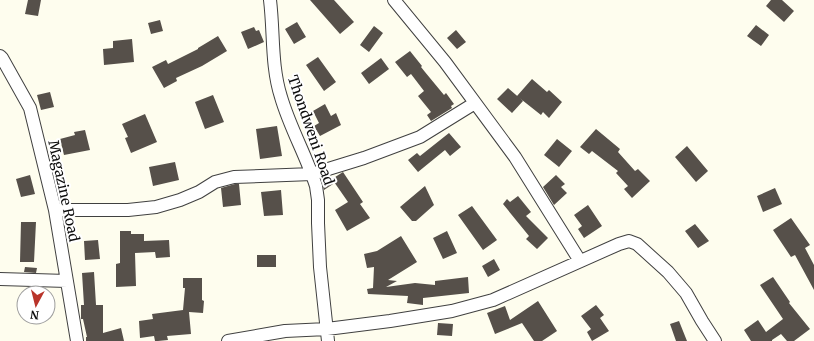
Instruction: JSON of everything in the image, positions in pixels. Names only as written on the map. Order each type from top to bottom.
[{"type":"street","name":"Thondweni Road","points":[[270,0],[274,68],[280,97],[316,186],[318,200],[320,267],[327,335]]},
{"type":"street","points":[[394,0],[445,62],[515,157],[580,261]]},
{"type":"street","name":"Magazine Road","points":[[0,56],[30,108],[55,210],[77,341]]},
{"type":"street","points":[[55,210],[128,210],[156,207],[200,192],[215,182],[234,177],[312,174],[364,158],[420,137],[475,103]]},
{"type":"street","points":[[228,341],[285,331],[327,335],[390,321],[459,309],[494,300],[580,261],[629,241],[637,244],[668,272],[686,293],[715,341]]},
{"type":"street","points":[[0,278],[67,281]]},
{"type":"building","points":[[28,0],[41,0],[38,16],[25,14]]},
{"type":"building","points":[[310,0],[334,0],[354,22],[340,34]]},
{"type":"building","points":[[771,0],[782,0],[794,11],[784,22],[766,6]]},
{"type":"building","points":[[160,20],[163,31],[151,34],[148,23]]},
{"type":"building","points":[[297,22],[306,37],[294,44],[285,29]]},
{"type":"building","points":[[756,25],[769,35],[761,46],[747,36]]},
{"type":"building","points":[[374,26],[383,33],[369,52],[360,45]]},
{"type":"building","points":[[254,27],[256,31],[259,30],[264,42],[248,49],[241,32]]},
{"type":"building","points":[[456,30],[466,42],[457,49],[447,38]]},
{"type":"building","points":[[218,36],[227,51],[202,66],[176,78],[177,81],[164,88],[152,67],[166,60],[168,64],[198,49]]},
{"type":"building","points":[[132,39],[134,62],[104,65],[103,49],[113,48],[113,41]]},
{"type":"building","points":[[410,51],[444,95],[446,93],[454,104],[451,106],[452,108],[431,121],[427,115],[431,112],[418,96],[424,91],[411,74],[407,77],[395,62]]},
{"type":"building","points":[[318,57],[336,82],[324,91],[306,65]]},
{"type":"building","points":[[381,58],[389,69],[369,84],[361,73]]},
{"type":"building","points":[[532,79],[547,92],[549,90],[562,102],[549,118],[543,112],[541,115],[517,96]]},
{"type":"building","points":[[508,88],[523,101],[512,113],[497,99]]},
{"type":"building","points":[[50,92],[54,107],[41,110],[37,95]]},
{"type":"building","points":[[213,95],[224,122],[205,129],[195,102]]},
{"type":"building","points":[[325,104],[331,116],[336,113],[341,125],[320,136],[314,126],[319,123],[313,111]]},
{"type":"building","points":[[145,114],[157,142],[131,153],[125,138],[128,137],[122,124]]},
{"type":"building","points":[[277,126],[282,156],[260,159],[256,129]]},
{"type":"building","points":[[596,129],[620,149],[618,152],[635,171],[638,169],[650,181],[632,198],[624,189],[628,186],[616,173],[618,171],[592,151],[589,154],[580,147]]},
{"type":"building","points":[[85,130],[90,150],[64,155],[60,139],[75,135],[74,132]]},
{"type":"building","points":[[449,133],[461,147],[450,156],[445,150],[418,172],[408,160],[417,153],[420,156]]},
{"type":"building","points":[[557,139],[572,151],[559,167],[544,155]]},
{"type":"building","points":[[687,146],[708,171],[696,182],[675,157]]},
{"type":"building","points":[[175,162],[179,180],[153,186],[149,167]]},
{"type":"building","points":[[343,172],[363,202],[360,204],[370,218],[347,231],[335,210],[348,202],[332,179]]},
{"type":"building","points":[[30,175],[35,194],[21,197],[16,179]]},
{"type":"building","points":[[556,175],[565,184],[561,187],[567,193],[554,205],[543,187]]},
{"type":"building","points":[[329,177],[333,184],[324,190],[321,179]]},
{"type":"building","points":[[239,184],[241,205],[223,207],[221,188]]},
{"type":"building","points":[[425,186],[434,205],[416,221],[412,221],[400,207]]},
{"type":"building","points":[[775,188],[782,204],[763,212],[757,196]]},
{"type":"building","points":[[281,190],[283,215],[264,216],[261,192]]},
{"type":"building","points":[[518,196],[531,212],[526,216],[548,238],[537,249],[526,239],[529,236],[503,204],[507,199],[510,202]]},
{"type":"building","points":[[588,205],[602,226],[584,238],[578,229],[582,226],[574,215]]},
{"type":"building","points":[[472,206],[497,240],[483,250],[458,215]]},
{"type":"building","points":[[791,218],[810,245],[805,248],[814,265],[814,290],[795,255],[791,257],[773,230]]},
{"type":"building","points":[[21,222],[36,222],[34,262],[20,262]]},
{"type":"building","points":[[695,224],[709,241],[698,248],[685,231]]},
{"type":"building","points":[[120,231],[131,231],[131,234],[144,234],[144,241],[169,240],[170,257],[156,258],[155,252],[135,253],[136,286],[116,287],[116,264],[120,263]]},
{"type":"building","points":[[447,231],[457,253],[443,259],[433,238]]},
{"type":"building","points":[[401,236],[417,262],[388,280],[397,281],[386,287],[415,283],[435,285],[435,281],[468,277],[469,293],[423,298],[423,305],[407,303],[408,296],[368,294],[367,289],[373,288],[374,267],[367,268],[364,254],[377,251]]},
{"type":"building","points":[[98,240],[100,259],[85,260],[84,241]]},
{"type":"building","points":[[257,255],[276,255],[276,267],[257,267]]},
{"type":"building","points":[[494,259],[500,270],[488,277],[482,266]]},
{"type":"building","points":[[25,267],[37,268],[36,273],[24,272]]},
{"type":"building","points":[[94,272],[96,305],[103,305],[103,333],[121,328],[124,341],[86,341],[87,337],[83,319],[81,319],[81,305],[84,305],[82,273]]},
{"type":"building","points":[[773,277],[790,302],[789,303],[810,329],[794,341],[787,341],[781,334],[772,341],[751,341],[744,330],[758,320],[766,332],[783,319],[760,285]]},
{"type":"building","points":[[183,278],[202,278],[202,300],[204,301],[203,313],[189,312],[191,334],[167,336],[168,340],[158,341],[155,341],[154,336],[140,338],[139,321],[153,319],[152,314],[183,310],[185,288],[183,288]]},
{"type":"building","points":[[538,301],[557,331],[542,341],[534,341],[522,323],[495,334],[487,313],[505,306],[510,320]]},
{"type":"building","points":[[596,305],[604,315],[600,318],[609,331],[592,341],[587,332],[591,329],[581,316]]},
{"type":"building","points":[[679,321],[687,341],[676,341],[670,324]]},
{"type":"building","points":[[438,323],[453,324],[452,336],[437,335]]}]
